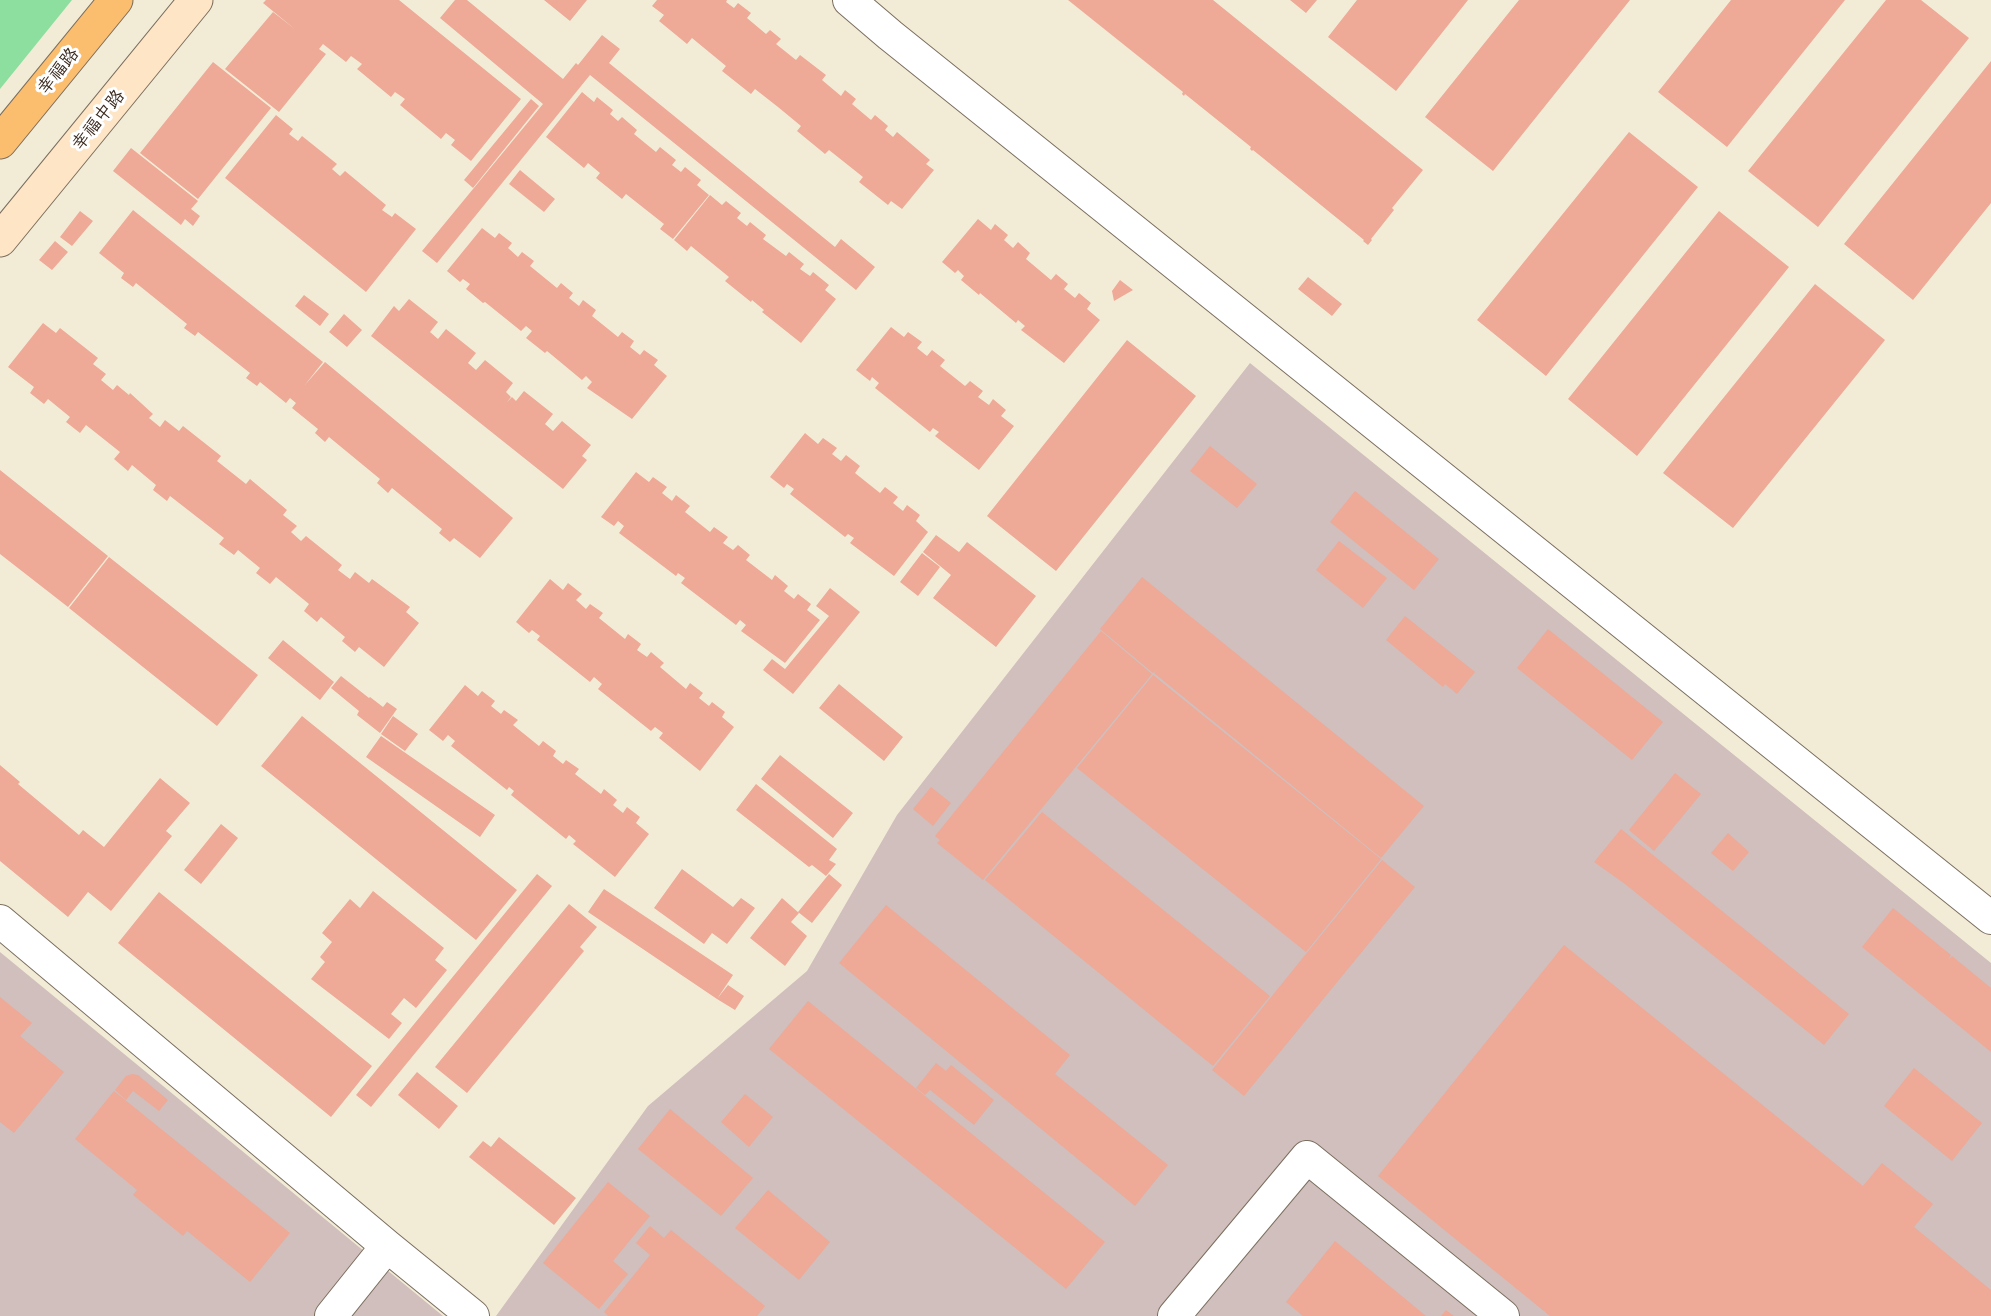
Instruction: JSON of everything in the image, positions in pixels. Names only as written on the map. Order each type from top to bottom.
[{"type":"main road","name":"幸福路","points":[[0,142],[116,0]]},
{"type":"main road","name":"幸福中路","points":[[0,240],[196,0]]},
{"type":"street","points":[[849,0],[890,36],[1991,918]]},
{"type":"street","points":[[0,921],[473,1316]]},
{"type":"street","points":[[1174,1316],[1307,1157],[1503,1316]]},
{"type":"street","points":[[331,1316],[387,1246]]},
{"type":"shaded area","points":[[1250,363],[1991,963],[1991,1316],[496,1316],[648,1106],[807,971],[897,815]]},
{"type":"shaded area","points":[[0,952],[443,1316],[0,1316]]},
{"type":"green space","points":[[0,0],[72,0],[0,89]]},
{"type":"building","points":[[266,0],[399,0],[521,99],[471,161],[451,145],[455,140],[446,133],[441,139],[400,105],[405,99],[395,92],[391,97],[357,69],[362,64],[351,56],[346,62],[323,44],[319,49],[326,54],[279,112],[225,69],[273,12],[296,30],[263,3]]},
{"type":"building","points":[[455,0],[467,0],[563,79],[576,63],[578,65],[602,35],[620,49],[609,63],[835,247],[841,239],[875,267],[856,290],[590,75],[437,263],[422,251],[543,104],[440,18]]},
{"type":"building","points":[[544,0],[587,0],[570,21]]},
{"type":"building","points":[[657,0],[727,0],[726,2],[734,8],[738,3],[751,13],[747,18],[766,34],[770,30],[781,39],[776,44],[796,60],[800,55],[826,75],[822,80],[841,96],[845,90],[856,99],[852,104],[871,120],[875,115],[888,126],[885,130],[893,137],[897,132],[930,160],[926,164],[934,170],[902,209],[891,201],[888,205],[859,182],[863,177],[829,150],[825,154],[797,131],[801,126],[778,107],[755,89],[751,94],[722,71],[726,66],[692,38],[687,44],[659,21],[664,15],[652,6]]},
{"type":"building","points":[[1068,0],[1213,0],[1423,170],[1392,208],[1394,210],[1368,245],[1252,151],[1251,147],[1185,94],[1184,96],[1183,92]]},
{"type":"building","points":[[1290,0],[1317,0],[1306,13]]},
{"type":"building","points":[[1357,0],[1468,0],[1396,91],[1328,37]]},
{"type":"building","points":[[1519,0],[1630,0],[1493,171],[1425,117]]},
{"type":"building","points":[[1731,0],[1845,0],[1727,147],[1658,92]]},
{"type":"building","points":[[1886,0],[1921,0],[1969,38],[1818,227],[1748,171]]},
{"type":"building","points":[[1991,61],[1991,203],[1913,300],[1844,244]]},
{"type":"building","points":[[213,62],[271,108],[198,199],[140,153]]},
{"type":"building","points":[[582,92],[594,102],[597,97],[613,110],[610,114],[618,121],[622,117],[637,130],[634,134],[656,152],[660,147],[676,160],[672,165],[681,172],[685,167],[701,180],[697,185],[709,195],[673,239],[660,229],[664,224],[626,194],[622,199],[596,178],[600,173],[588,163],[584,168],[546,137]]},
{"type":"building","points":[[531,99],[539,106],[473,188],[464,180]]},
{"type":"building","points":[[276,115],[293,129],[289,134],[298,141],[302,136],[337,164],[332,169],[340,176],[345,171],[386,205],[382,210],[392,217],[395,213],[416,229],[366,292],[225,178]]},
{"type":"building","points":[[1629,132],[1698,187],[1546,376],[1477,320]]},
{"type":"building","points":[[131,148],[198,201],[191,209],[200,216],[193,226],[185,219],[181,225],[113,171]]},
{"type":"building","points":[[520,170],[555,199],[544,212],[509,184]]},
{"type":"building","points":[[710,195],[722,205],[726,201],[741,213],[737,218],[747,226],[750,222],[766,235],[763,239],[786,256],[789,252],[804,264],[800,269],[810,276],[813,272],[829,285],[825,290],[836,299],[801,343],[762,312],[764,310],[752,300],[751,302],[725,281],[729,277],[691,246],[687,251],[674,240]]},
{"type":"building","points":[[133,210],[323,362],[304,386],[325,362],[513,518],[480,558],[454,538],[450,542],[439,533],[442,529],[392,488],[388,493],[377,483],[380,479],[329,437],[325,442],[315,433],[318,429],[292,408],[296,403],[290,398],[286,403],[260,382],[257,386],[246,378],[250,373],[198,332],[195,336],[184,328],[187,324],[136,283],[133,287],[121,278],[124,273],[99,253]]},
{"type":"building","points":[[80,211],[93,221],[72,246],[60,237]]},
{"type":"building","points":[[1719,211],[1789,267],[1637,456],[1568,399]]},
{"type":"building","points":[[978,219],[991,230],[995,224],[1008,235],[1004,240],[1013,248],[1018,242],[1030,253],[1026,259],[1051,280],[1056,274],[1068,284],[1064,289],[1075,298],[1079,293],[1091,303],[1087,309],[1100,320],[1064,363],[1021,330],[1025,326],[1018,320],[1016,323],[961,280],[964,276],[958,270],[955,273],[942,262]]},
{"type":"building","points":[[482,228],[495,238],[499,233],[512,243],[508,248],[518,257],[522,252],[534,261],[530,266],[557,288],[561,283],[573,293],[569,298],[579,306],[583,300],[596,310],[592,316],[618,337],[622,332],[634,341],[630,347],[640,355],[644,350],[658,360],[654,365],[667,376],[632,419],[587,388],[592,382],[586,376],[582,380],[547,351],[545,353],[526,338],[532,331],[526,326],[521,331],[466,289],[470,284],[463,279],[460,282],[447,271]]},
{"type":"building","points":[[55,241],[68,252],[52,270],[39,260]]},
{"type":"building","points":[[1308,277],[1342,304],[1332,316],[1298,289]]},
{"type":"building","points":[[1120,280],[1133,290],[1114,301],[1112,291]]},
{"type":"building","points":[[1815,284],[1885,340],[1733,528],[1663,473]]},
{"type":"building","points":[[304,295],[329,314],[320,326],[295,306]]},
{"type":"building","points":[[409,299],[438,322],[430,332],[438,339],[446,329],[476,353],[468,363],[476,370],[485,360],[513,383],[506,392],[511,397],[507,402],[512,397],[516,401],[524,391],[553,414],[545,424],[553,431],[562,421],[591,445],[582,456],[587,460],[563,489],[371,336],[394,306],[399,311]]},
{"type":"building","points":[[344,314],[362,330],[347,347],[329,332]]},
{"type":"building","points":[[43,323],[56,333],[60,328],[98,358],[93,364],[106,374],[101,380],[113,390],[117,385],[129,395],[130,393],[153,414],[149,418],[160,427],[165,420],[179,431],[183,426],[221,456],[217,461],[246,484],[250,479],[287,510],[283,515],[297,526],[291,532],[301,541],[306,536],[342,565],[338,570],[350,579],[355,572],[369,583],[372,579],[410,607],[406,612],[419,623],[384,667],[359,647],[355,652],[342,641],[345,637],[321,617],[317,622],[304,611],[309,604],[276,577],[270,584],[256,573],[260,568],[238,550],[234,555],[219,544],[224,538],[170,496],[167,501],[153,490],[156,485],[132,465],[128,471],[114,459],[120,452],[86,425],[80,433],[66,422],[70,417],[48,399],[44,404],[30,393],[34,387],[8,367]]},
{"type":"building","points":[[891,327],[904,337],[908,332],[922,342],[917,348],[927,356],[932,350],[945,360],[940,366],[965,386],[970,381],[983,391],[978,397],[989,405],[993,399],[1006,410],[1001,416],[1014,426],[979,470],[935,436],[939,432],[933,428],[930,432],[875,388],[879,383],[872,377],[870,381],[856,370]]},
{"type":"building","points":[[1127,340],[1196,396],[1056,571],[987,516]]},
{"type":"building","points":[[805,433],[818,444],[823,438],[837,448],[832,454],[841,461],[846,455],[860,466],[855,473],[880,493],[885,487],[898,497],[893,503],[903,511],[907,505],[920,515],[916,521],[928,532],[894,576],[850,543],[854,538],[848,534],[845,537],[790,494],[794,489],[787,484],[784,488],[770,477]]},
{"type":"building","points":[[1210,446],[1257,484],[1237,508],[1190,471]]},
{"type":"building","points":[[0,470],[108,556],[68,607],[0,554]]},
{"type":"building","points":[[636,472],[649,482],[653,477],[667,487],[662,493],[672,501],[676,495],[690,506],[685,512],[710,532],[714,527],[728,537],[723,543],[733,550],[738,545],[750,555],[746,560],[772,580],[775,575],[788,586],[784,591],[794,599],[798,594],[811,604],[807,610],[820,620],[785,663],[741,631],[746,625],[740,620],[736,625],[681,583],[685,578],[678,573],[676,576],[619,533],[624,526],[618,521],[614,526],[601,517]]},
{"type":"building","points":[[1355,491],[1439,559],[1414,590],[1330,522]]},
{"type":"building","points":[[936,535],[959,552],[967,542],[1036,596],[996,647],[933,598],[951,575],[923,552]]},
{"type":"building","points":[[1339,541],[1387,578],[1363,608],[1316,570]]},
{"type":"building","points":[[922,553],[940,567],[918,596],[900,582]]},
{"type":"building","points":[[109,557],[258,675],[217,726],[69,608]]},
{"type":"building","points":[[1142,577],[1424,806],[1381,858],[1154,673],[1157,670],[1153,673],[1100,629]]},
{"type":"building","points":[[550,579],[563,590],[568,583],[582,594],[576,600],[586,609],[590,604],[603,613],[599,618],[625,639],[628,634],[641,644],[637,650],[647,657],[651,652],[664,663],[660,667],[686,689],[690,683],[703,693],[699,698],[709,706],[712,702],[725,712],[722,717],[734,727],[700,771],[659,738],[663,733],[655,727],[651,731],[598,689],[602,684],[594,677],[590,682],[537,640],[540,636],[532,630],[529,633],[516,622]]},
{"type":"building","points":[[830,588],[860,612],[793,694],[763,670],[772,659],[785,669],[829,616],[816,606]]},
{"type":"building","points":[[1405,616],[1475,672],[1457,694],[1445,684],[1443,687],[1386,640]]},
{"type":"building","points":[[1548,629],[1663,722],[1632,760],[1517,668]]},
{"type":"building","points":[[1101,631],[1152,674],[983,880],[937,843],[940,840],[935,836]]},
{"type":"building","points":[[283,640],[334,682],[320,700],[268,658]]},
{"type":"building","points":[[1153,675],[1381,859],[1306,952],[1077,768]]},
{"type":"building","points":[[341,676],[383,707],[387,702],[397,709],[380,733],[357,715],[359,711],[331,688]]},
{"type":"building","points":[[839,684],[903,737],[884,761],[819,708]]},
{"type":"building","points":[[465,685],[478,696],[482,691],[495,701],[491,706],[501,714],[504,710],[518,720],[513,725],[539,746],[543,741],[556,751],[553,756],[563,764],[566,760],[579,769],[575,774],[601,794],[604,789],[617,800],[613,805],[623,813],[627,807],[640,817],[636,823],[649,834],[615,877],[573,844],[576,841],[569,835],[566,839],[511,795],[514,791],[509,787],[507,790],[451,746],[455,741],[448,735],[443,741],[429,730]]},
{"type":"building","points":[[302,716],[517,890],[476,940],[261,766]]},
{"type":"building","points":[[393,716],[418,734],[405,751],[381,734]]},
{"type":"building","points":[[381,736],[495,815],[480,837],[366,757]]},
{"type":"building","points":[[780,755],[853,813],[833,838],[761,779]]},
{"type":"building","points":[[0,765],[20,782],[18,784],[79,835],[83,830],[104,847],[160,778],[190,803],[166,831],[172,836],[111,911],[88,892],[68,917],[0,861]]},
{"type":"building","points":[[1675,773],[1701,794],[1654,851],[1629,830]]},
{"type":"building","points":[[756,784],[837,849],[829,860],[836,864],[826,876],[812,865],[809,867],[736,810]]},
{"type":"building","points":[[931,787],[951,803],[933,826],[913,809]]},
{"type":"building","points":[[1042,812],[1270,996],[1213,1066],[985,880]]},
{"type":"building","points":[[221,824],[238,838],[201,884],[184,870]]},
{"type":"building","points":[[1621,829],[1849,1014],[1824,1045],[1625,884],[1594,862]]},
{"type":"building","points":[[1728,833],[1749,852],[1733,871],[1711,853]]},
{"type":"building","points":[[1382,860],[1415,887],[1244,1096],[1212,1070]]},
{"type":"building","points":[[682,869],[733,907],[741,898],[755,908],[727,944],[712,933],[704,944],[654,908]]},
{"type":"building","points":[[537,874],[552,886],[371,1107],[356,1095]]},
{"type":"building","points":[[829,874],[842,885],[812,923],[798,912]]},
{"type":"building","points":[[604,889],[733,975],[717,999],[588,912]]},
{"type":"building","points":[[373,891],[444,948],[435,960],[447,970],[416,1008],[404,998],[391,1014],[402,1023],[389,1039],[311,979],[325,962],[320,957],[332,942],[322,933],[350,899],[360,908]]},
{"type":"building","points":[[159,892],[372,1066],[331,1117],[118,943]]},
{"type":"building","points":[[782,898],[799,913],[791,922],[807,936],[785,966],[750,938]]},
{"type":"building","points":[[569,904],[597,927],[580,947],[584,951],[467,1093],[435,1067]]},
{"type":"building","points":[[886,905],[1070,1055],[1055,1074],[1168,1165],[1135,1206],[839,963]]},
{"type":"building","points":[[1893,908],[1951,955],[1948,960],[1952,956],[1991,988],[1991,1052],[1862,947]]},
{"type":"building","points":[[1564,945],[1863,1186],[1882,1163],[1933,1204],[1914,1227],[1991,1290],[1991,1316],[1550,1316],[1378,1176]]},
{"type":"building","points":[[728,985],[744,996],[735,1010],[717,999]]},
{"type":"building","points":[[0,997],[32,1023],[20,1036],[64,1072],[14,1133],[0,1122]]},
{"type":"building","points":[[808,1001],[1105,1242],[1066,1289],[769,1049]]},
{"type":"building","points":[[936,1063],[946,1071],[951,1065],[994,1100],[974,1125],[930,1090],[925,1095],[916,1088]]},
{"type":"building","points":[[1914,1068],[1982,1123],[1952,1161],[1884,1106]]},
{"type":"building","points":[[417,1072],[458,1106],[439,1129],[398,1095]]},
{"type":"building","points":[[138,1075],[168,1100],[159,1111],[133,1091],[126,1100],[115,1090],[126,1076]]},
{"type":"building","points":[[114,1091],[290,1233],[250,1282],[187,1231],[183,1236],[133,1195],[137,1190],[75,1139]]},
{"type":"building","points":[[745,1094],[773,1117],[749,1147],[721,1122]]},
{"type":"building","points":[[670,1109],[753,1178],[721,1216],[638,1149]]},
{"type":"building","points":[[499,1137],[576,1198],[554,1225],[469,1157],[483,1141],[491,1147]]},
{"type":"building","points":[[608,1182],[650,1216],[613,1261],[628,1274],[599,1309],[543,1263]]},
{"type":"building","points":[[768,1190],[830,1242],[799,1280],[735,1228]]},
{"type":"building","points":[[650,1226],[664,1238],[671,1230],[765,1306],[757,1316],[608,1316],[604,1312],[650,1255],[636,1243]]},
{"type":"building","points":[[1335,1241],[1426,1316],[1303,1316],[1286,1302]]},
{"type":"building","points":[[1446,1310],[1454,1316],[1441,1316]]}]
